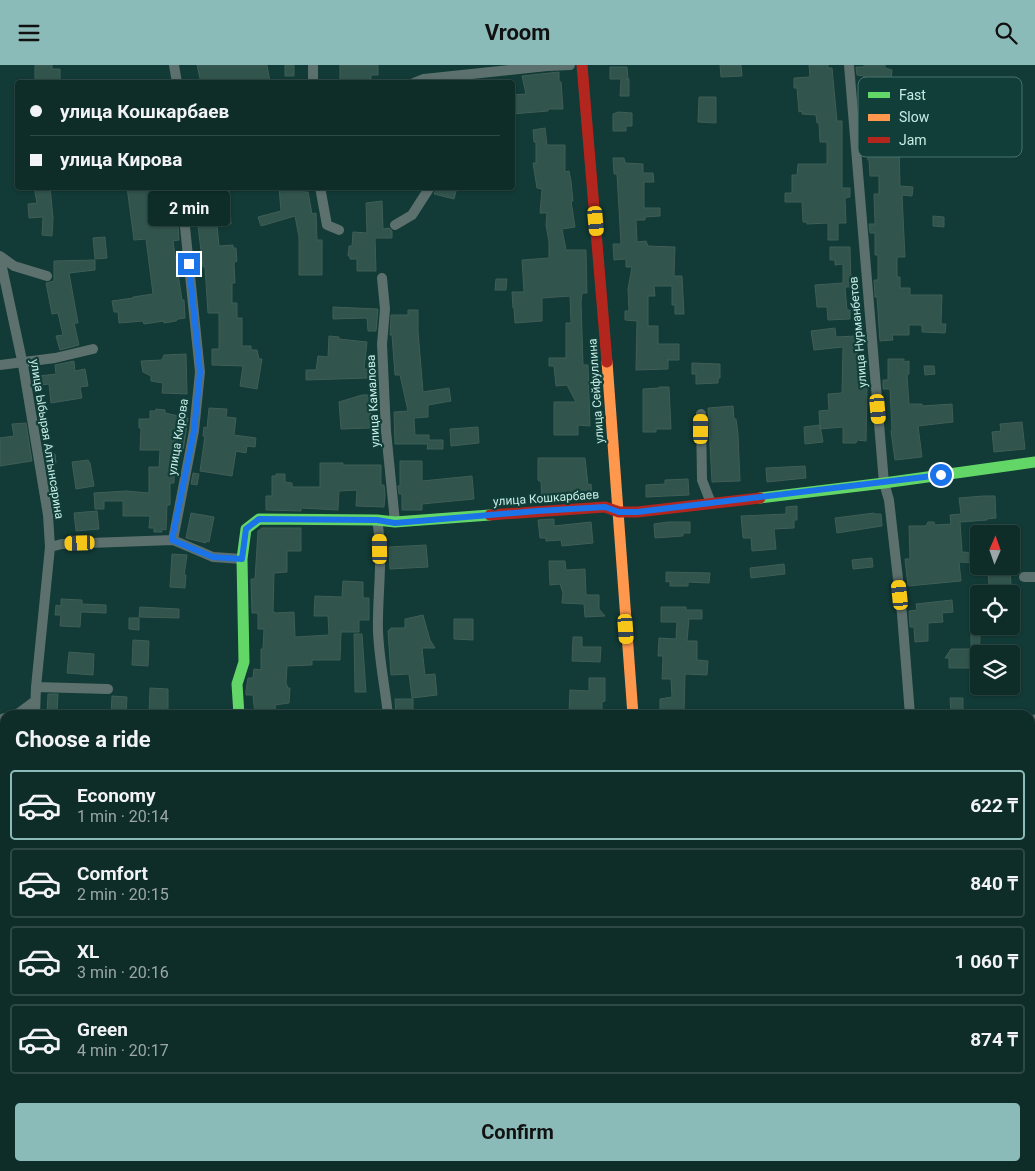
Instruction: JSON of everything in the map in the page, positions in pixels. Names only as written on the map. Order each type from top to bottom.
[{"type":"street","points":[[174,65],[176,80]]},
{"type":"street","points":[[313,80],[314,65]]},
{"type":"street","points":[[422,80],[570,65]]},
{"type":"street","name":"улица Сейфуллина","points":[[582,65],[619,512],[633,710]]},
{"type":"street","name":"улица Нурманбетов","points":[[849,65],[884,483],[889,500],[902,614],[910,710]]},
{"type":"street","name":"улица Кирова","points":[[172,540],[194,431],[200,372],[185,227],[184,190]]},
{"type":"street","points":[[321,190],[327,225],[339,231]]},
{"type":"street","points":[[395,225],[412,215],[428,190]]},
{"type":"street","points":[[0,257],[14,266],[47,276]]},
{"type":"street","name":"улица Ыбырая Алтынсарина","points":[[0,257],[22,362],[48,515],[50,547],[35,710]]},
{"type":"street","name":"улица Камалова","points":[[382,278],[385,309],[382,344],[386,431],[395,523]]},
{"type":"street","points":[[0,365],[55,358],[93,349]]},
{"type":"street","points":[[701,414],[702,479],[712,503]]},
{"type":"street","name":"улица Кошкарбаев","points":[[239,710],[237,684],[244,663],[242,559],[246,529],[259,519],[377,520],[395,523],[605,507],[619,512],[637,512],[884,483],[1035,462]]},
{"type":"street","points":[[377,520],[380,534],[381,578],[378,632],[387,710]]},
{"type":"street","points":[[50,547],[62,544],[172,540],[213,557],[242,559]]},
{"type":"street","points":[[1024,577],[1035,577]]},
{"type":"street","points":[[36,687],[108,689]]},
{"type":"street","points":[[24,710],[35,701]]},
{"type":"building","points":[[35,65],[52,65],[52,69],[60,69],[60,80],[35,80]]},
{"type":"building","points":[[197,65],[267,65],[270,80],[200,80]]},
{"type":"building","points":[[285,65],[294,65],[294,76],[285,76]]},
{"type":"building","points":[[340,65],[378,65],[378,75],[371,75],[371,79],[340,80]]},
{"type":"building","points":[[720,65],[741,65],[742,76],[721,77]]},
{"type":"building","points":[[809,65],[828,65],[828,68],[832,68],[837,121],[842,121],[842,188],[850,188],[850,197],[845,198],[846,223],[838,223],[838,240],[828,240],[828,223],[807,224],[807,222],[803,222],[802,202],[785,202],[785,193],[792,193],[792,175],[797,175],[798,164],[827,164],[827,142],[820,142],[819,123],[817,123],[816,115],[802,114],[802,111],[799,112],[797,88],[794,88],[794,78],[810,77]]},
{"type":"building","points":[[864,65],[885,65],[885,68],[892,70],[891,77],[864,77],[857,75],[856,67],[864,67]]},
{"type":"building","points":[[610,67],[627,67],[629,96],[620,96],[621,79],[610,79]]},
{"type":"building","points":[[559,72],[563,109],[515,114],[515,95],[526,94],[522,76]]},
{"type":"building","points":[[699,97],[716,97],[716,123],[698,122]]},
{"type":"building","points":[[618,112],[632,113],[632,126],[626,126],[626,131],[613,131],[613,114]]},
{"type":"building","points":[[545,128],[547,145],[565,145],[565,172],[569,171],[571,181],[573,201],[571,201],[575,227],[562,229],[566,250],[586,250],[587,293],[582,293],[581,302],[583,365],[588,365],[590,426],[578,425],[578,435],[554,435],[554,402],[576,402],[567,385],[556,386],[554,366],[549,366],[549,358],[566,358],[566,323],[571,323],[570,296],[542,298],[542,321],[515,323],[513,308],[512,292],[524,292],[522,260],[549,258],[546,225],[547,213],[540,213],[542,189],[537,188],[533,163],[536,163],[536,142],[534,142],[533,130]]},
{"type":"building","points":[[868,157],[899,157],[900,186],[913,187],[912,196],[902,195],[905,257],[897,257],[897,277],[900,277],[900,288],[910,288],[910,295],[942,295],[941,324],[946,324],[945,333],[922,332],[922,325],[909,325],[909,335],[892,335],[893,340],[880,341],[874,280],[878,280],[878,255],[875,255],[875,233],[870,233],[869,224],[875,224],[874,194],[879,194],[879,176],[870,176]]},
{"type":"building","points":[[613,158],[624,158],[625,163],[643,164],[643,173],[653,173],[654,182],[644,182],[644,208],[660,208],[660,216],[636,220],[637,242],[646,241],[648,246],[675,247],[674,276],[682,276],[684,314],[675,314],[675,305],[672,305],[672,286],[654,286],[655,296],[648,296],[648,326],[658,326],[658,344],[679,344],[679,360],[668,360],[668,369],[636,370],[637,321],[625,320],[625,311],[629,311],[628,289],[632,267],[626,267],[626,259],[614,260],[613,244],[621,244],[617,174],[614,174]]},
{"type":"building","points":[[35,190],[50,190],[53,218],[52,236],[42,235],[43,217],[29,218],[28,204],[37,203]]},
{"type":"building","points":[[127,190],[151,190],[152,198],[167,198],[168,226],[178,225],[179,240],[173,241],[182,300],[184,300],[185,318],[164,323],[164,321],[144,324],[143,321],[119,323],[118,312],[114,312],[112,301],[153,294],[146,239],[134,240]]},
{"type":"building","points":[[195,190],[229,190],[231,224],[217,225],[219,246],[233,245],[233,248],[236,248],[237,261],[234,263],[235,283],[232,283],[232,303],[237,303],[237,318],[242,318],[242,346],[251,346],[251,350],[257,350],[259,359],[262,359],[257,389],[240,386],[243,366],[212,365],[212,349],[219,349],[219,313],[208,313],[205,267],[203,267],[198,226],[196,226]]},
{"type":"building","points":[[279,190],[304,190],[304,192],[308,192],[312,214],[316,213],[317,240],[322,240],[322,275],[299,275],[299,237],[295,216],[261,226],[258,217],[281,211]]},
{"type":"building","points":[[436,190],[456,190],[454,199],[434,194]]},
{"type":"building","points":[[382,201],[383,229],[389,228],[392,231],[392,238],[375,238],[376,271],[357,271],[357,259],[350,259],[350,256],[348,256],[349,246],[352,246],[353,232],[367,233],[366,203]]},
{"type":"building","points":[[933,216],[944,217],[944,227],[933,226]]},
{"type":"building","points":[[105,237],[107,258],[95,259],[93,238]]},
{"type":"building","points":[[830,247],[850,247],[851,287],[845,287],[847,310],[850,310],[850,319],[828,320],[827,307],[817,307],[815,285],[843,283],[843,264],[835,265],[835,260],[830,260]]},
{"type":"building","points":[[95,260],[95,270],[69,273],[78,323],[74,323],[79,345],[60,350],[56,336],[63,335],[58,313],[52,314],[46,283],[54,281],[54,261]]},
{"type":"building","points":[[496,279],[507,279],[506,290],[495,290]]},
{"type":"building","points":[[333,307],[378,309],[376,331],[368,331],[367,318],[333,319]]},
{"type":"building","points":[[408,310],[418,310],[423,392],[449,388],[451,401],[428,405],[428,417],[414,418],[415,435],[429,435],[429,440],[443,440],[443,449],[427,449],[428,444],[395,444],[394,412],[408,411],[400,375],[395,375],[392,335],[390,335],[391,315],[408,315]]},
{"type":"building","points":[[835,328],[836,337],[856,336],[859,386],[867,386],[866,441],[857,440],[856,443],[843,443],[843,427],[820,429],[819,411],[829,410],[828,394],[842,393],[843,347],[814,350],[811,331]]},
{"type":"building","points":[[329,336],[367,342],[364,369],[368,369],[368,378],[306,380],[306,370],[316,370],[318,356],[328,357]]},
{"type":"building","points":[[186,354],[187,394],[162,393],[163,383],[151,381],[151,376],[143,372],[141,361],[162,360],[164,355]]},
{"type":"building","points":[[888,359],[904,359],[904,362],[909,361],[909,374],[907,375],[909,404],[922,404],[922,406],[952,404],[953,422],[918,426],[922,457],[895,460],[891,431],[890,389],[883,389],[883,380],[888,380]]},
{"type":"building","points":[[74,361],[75,371],[85,369],[88,386],[80,387],[82,398],[51,403],[49,384],[41,385],[39,376],[56,374],[55,365]]},
{"type":"building","points":[[692,363],[720,364],[718,383],[696,384],[696,374],[692,374]]},
{"type":"building","points":[[924,366],[934,366],[935,374],[925,375]]},
{"type":"building","points":[[669,387],[671,429],[656,429],[656,432],[643,432],[643,389]]},
{"type":"building","points":[[362,395],[371,395],[370,428],[341,429],[339,402]]},
{"type":"building","points":[[733,406],[738,434],[740,481],[712,482],[708,408]]},
{"type":"building","points":[[209,408],[227,409],[226,417],[236,418],[234,435],[256,438],[255,447],[247,446],[246,453],[236,451],[232,476],[200,471],[205,436],[203,436],[204,427],[207,428]]},
{"type":"building","points":[[156,409],[188,418],[183,451],[175,451],[174,483],[170,483],[170,505],[167,505],[166,530],[162,529],[162,532],[154,532],[154,528],[149,528],[150,516],[123,516],[123,501],[104,501],[104,509],[95,509],[94,493],[126,491],[149,493],[149,467],[159,467],[160,450],[140,450],[141,428],[139,428],[139,419],[150,419],[150,411],[156,411]]},
{"type":"building","points":[[1022,422],[1025,449],[994,452],[992,432],[1001,431],[1000,424]]},
{"type":"building","points":[[26,423],[32,461],[0,466],[0,438],[14,436],[12,424]]},
{"type":"building","points":[[820,425],[823,442],[805,444],[804,427]]},
{"type":"building","points":[[478,427],[479,443],[451,446],[450,429]]},
{"type":"building","points":[[55,454],[56,463],[46,464],[45,455]]},
{"type":"building","points":[[538,458],[585,458],[588,485],[591,484],[592,497],[542,500],[541,482],[538,480]]},
{"type":"building","points":[[88,460],[94,486],[76,489],[72,462]]},
{"type":"building","points":[[400,461],[422,461],[422,481],[472,476],[474,499],[422,504],[422,510],[402,510],[402,494],[399,494],[398,486],[400,486]]},
{"type":"building","points":[[320,463],[381,465],[381,485],[384,485],[385,494],[384,507],[356,506],[357,490],[339,491],[338,510],[301,508],[301,511],[266,510],[266,496],[272,496],[272,476],[285,474],[285,482],[292,483],[292,487],[320,487]]},
{"type":"building","points":[[805,466],[806,478],[767,482],[766,468]]},
{"type":"building","points":[[193,473],[199,474],[197,485],[191,484]]},
{"type":"building","points":[[688,479],[689,495],[646,497],[646,485],[665,484],[665,480]]},
{"type":"building","points":[[995,496],[996,518],[960,522],[962,552],[970,552],[970,563],[959,562],[961,581],[908,586],[905,559],[910,559],[909,526],[926,526],[928,522],[934,522],[935,525],[951,524],[950,515],[961,514],[959,498]]},
{"type":"building","points":[[797,506],[797,520],[794,520],[794,528],[774,529],[776,549],[752,551],[751,538],[743,538],[741,516],[786,514],[786,507]]},
{"type":"building","points":[[97,511],[99,529],[76,531],[74,513]]},
{"type":"building","points":[[191,513],[214,517],[209,542],[186,538]]},
{"type":"building","points":[[874,513],[881,514],[882,526],[837,533],[835,518]]},
{"type":"building","points":[[554,519],[554,526],[591,522],[593,543],[562,546],[561,540],[546,541],[546,538],[540,538],[538,520]]},
{"type":"building","points":[[690,522],[690,533],[683,533],[683,536],[655,538],[654,524]]},
{"type":"building","points":[[262,528],[301,528],[301,551],[287,551],[287,572],[274,573],[273,611],[275,613],[294,612],[295,637],[329,635],[328,616],[314,616],[315,596],[342,597],[343,581],[363,582],[363,598],[369,598],[369,620],[359,620],[359,632],[341,632],[340,660],[312,660],[312,665],[287,666],[286,683],[288,688],[290,688],[289,703],[275,705],[276,710],[254,710],[253,695],[246,695],[248,678],[253,678],[254,669],[261,670],[261,649],[263,649],[264,629],[258,629],[258,613],[252,613],[251,579],[255,579],[258,531]]},
{"type":"building","points":[[426,545],[428,567],[390,569],[389,547]]},
{"type":"building","points":[[172,554],[187,555],[184,575],[186,575],[185,588],[170,587]]},
{"type":"building","points":[[872,558],[873,567],[853,569],[852,560]]},
{"type":"building","points":[[549,561],[565,561],[566,570],[585,569],[586,595],[599,595],[599,609],[605,616],[585,617],[584,604],[562,603],[563,593],[560,584],[550,585]]},
{"type":"building","points":[[784,564],[785,574],[751,578],[750,568]]},
{"type":"building","points":[[666,572],[710,573],[709,583],[688,582],[688,586],[670,586],[670,581],[666,582]]},
{"type":"building","points":[[988,575],[1010,575],[1011,585],[989,585]]},
{"type":"building","points":[[61,599],[82,600],[82,604],[106,605],[106,613],[81,612],[80,627],[60,626],[61,615],[55,615],[56,605],[61,606]]},
{"type":"building","points":[[952,600],[953,612],[942,613],[943,622],[928,623],[928,641],[915,642],[914,627],[910,627],[909,611],[917,610],[916,604]]},
{"type":"building","points":[[140,607],[179,609],[179,618],[139,617]]},
{"type":"building","points":[[661,607],[686,607],[686,610],[702,610],[702,619],[689,619],[687,641],[697,641],[697,660],[708,661],[707,675],[685,674],[684,710],[660,710],[660,699],[672,697],[671,679],[662,679],[663,656],[658,656],[659,638],[676,639],[677,622],[661,622]]},
{"type":"building","points":[[423,615],[430,640],[435,648],[422,648],[425,675],[435,674],[437,695],[412,698],[409,674],[391,675],[388,631],[391,628],[405,628],[405,619]]},
{"type":"building","points":[[129,618],[139,618],[139,630],[129,629]]},
{"type":"building","points":[[454,619],[473,619],[473,640],[454,639]]},
{"type":"building","points":[[354,634],[362,634],[366,692],[355,692]]},
{"type":"building","points":[[971,635],[980,635],[980,645],[971,645]]},
{"type":"building","points":[[573,637],[582,637],[582,647],[601,647],[600,662],[572,661]]},
{"type":"building","points":[[133,640],[149,641],[148,666],[132,665]]},
{"type":"building","points":[[951,649],[970,649],[970,668],[949,668],[949,658],[945,658]]},
{"type":"building","points":[[69,652],[94,654],[93,675],[67,673]]},
{"type":"building","points":[[589,678],[605,678],[605,701],[602,702],[602,710],[569,710],[570,690],[589,691]]},
{"type":"building","points":[[150,688],[168,689],[168,710],[149,710]]},
{"type":"building","points":[[48,694],[58,694],[57,710],[47,710]]},
{"type":"building","points":[[112,696],[127,697],[126,710],[111,710]]},
{"type":"building","points":[[950,698],[963,698],[963,710],[951,710]]},
{"type":"building","points":[[395,699],[413,699],[413,710],[396,710]]},
{"type":"traffic: fast","points":[[760,498],[1035,462]]},
{"type":"traffic: fast","points":[[239,710],[237,684],[244,662],[242,559],[246,529],[259,519],[377,520],[395,522],[490,515]]},
{"type":"traffic: slow","points":[[607,362],[633,710]]},
{"type":"traffic: jam","points":[[582,65],[607,362]]},
{"type":"traffic: jam","points":[[490,515],[605,507],[619,512],[637,512],[760,498]]},
{"type":"route","points":[[189,264],[200,372],[194,431],[172,540],[213,557],[242,559],[246,529],[259,519],[377,520],[395,523],[605,507],[619,512],[637,512],[941,475]]}]
